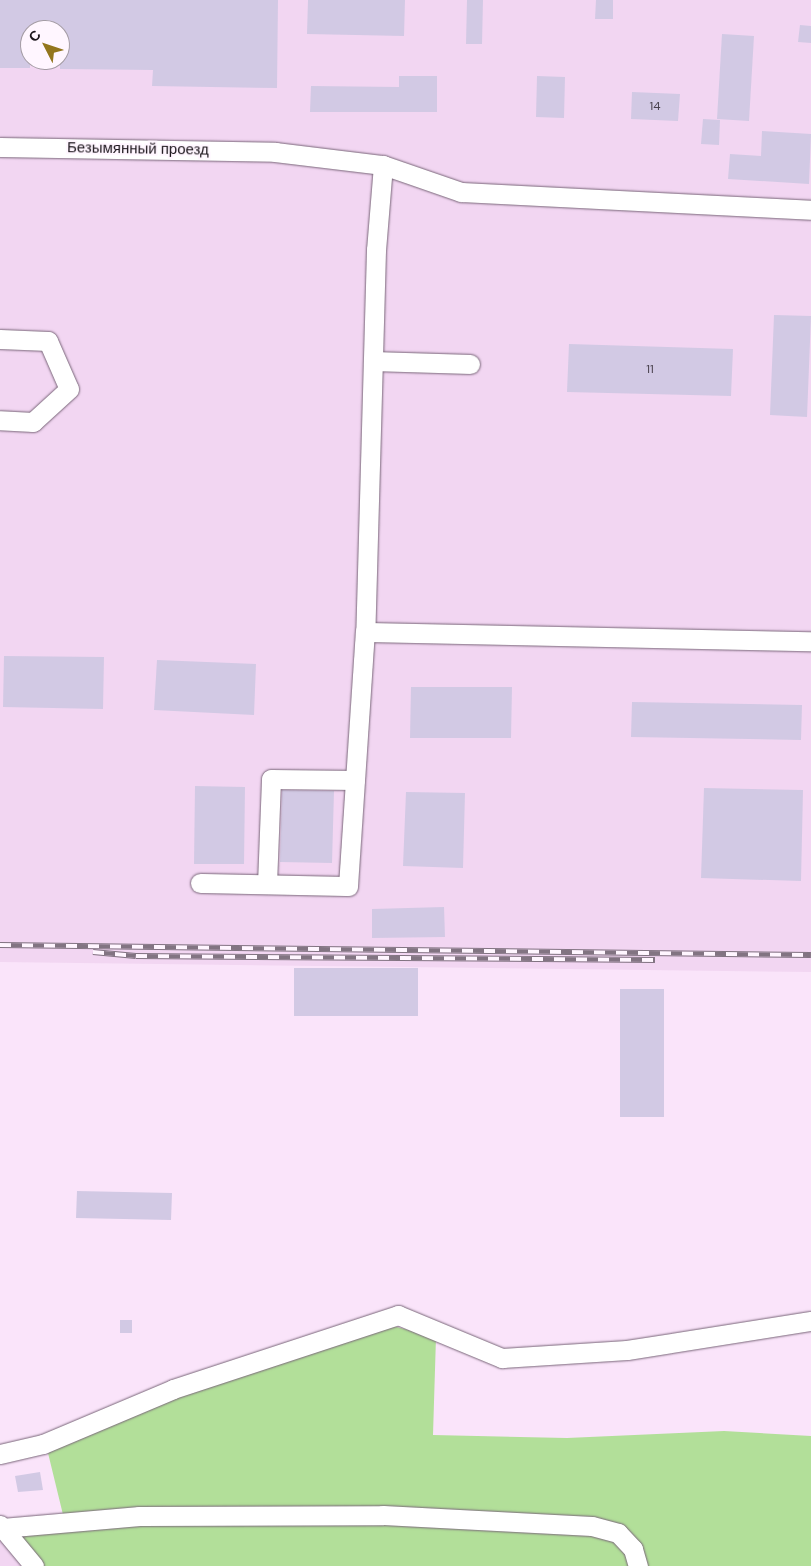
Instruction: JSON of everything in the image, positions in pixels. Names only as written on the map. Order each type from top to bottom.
[{"type":"street","name":"Безымянный проезд","points":[[0,147],[275,152],[383,166],[461,192],[811,210]]},
{"type":"street","points":[[200,883],[348,886],[365,632],[373,361],[383,166]]},
{"type":"street","points":[[0,339],[48,341],[69,389],[34,422],[0,420]]},
{"type":"street","points":[[373,361],[470,364]]},
{"type":"street","points":[[365,632],[811,641]]},
{"type":"street","points":[[267,884],[271,779],[355,780]]},
{"type":"street","points":[[0,1454],[44,1444],[173,1389],[398,1315],[502,1358],[627,1350],[811,1321]]},
{"type":"street","points":[[1,1526],[139,1516],[364,1515],[592,1526],[618,1534],[633,1549],[638,1566]]},
{"type":"street","points":[[1,1526],[34,1566]]},
{"type":"shaded area","points":[[0,0],[811,0],[811,972],[0,962]]},
{"type":"shaded area","points":[[0,1516],[35,1566],[0,1566]]},
{"type":"green space","points":[[393,1326],[436,1337],[433,1435],[567,1438],[724,1431],[811,1436],[811,1566],[42,1566],[19,1540],[25,1529],[66,1527],[48,1453],[141,1408]]},
{"type":"building","points":[[0,0],[278,0],[277,88],[152,86],[153,70],[70,69],[70,20],[20,20],[20,68],[0,68]]},
{"type":"building","points":[[308,0],[405,0],[404,36],[307,34]]},
{"type":"building","points":[[467,0],[483,0],[482,44],[466,44]]},
{"type":"building","points":[[596,0],[613,0],[613,19],[595,19]]},
{"type":"building","points":[[800,25],[811,26],[811,43],[798,42]]},
{"type":"building","points":[[722,34],[754,36],[749,121],[717,119]]},
{"type":"building","points":[[399,76],[437,76],[437,112],[310,112],[311,86],[399,87]]},
{"type":"building","points":[[537,76],[565,77],[564,118],[536,117]]},
{"type":"building","points":[[632,92],[680,94],[678,121],[631,119]]},
{"type":"building","points":[[703,119],[720,120],[719,145],[701,144]]},
{"type":"building","points":[[762,131],[811,134],[809,184],[728,179],[730,154],[761,156]]},
{"type":"building","points":[[774,315],[811,316],[807,417],[770,415]]},
{"type":"building","points":[[569,344],[733,349],[731,396],[567,392]]},
{"type":"building","points":[[4,656],[104,657],[103,709],[3,707]]},
{"type":"building","points":[[157,660],[256,664],[254,715],[154,710]]},
{"type":"building","points":[[411,687],[512,687],[511,738],[410,738]]},
{"type":"building","points":[[632,702],[802,705],[801,740],[631,737]]},
{"type":"building","points":[[195,786],[245,787],[244,864],[194,864]]},
{"type":"building","points":[[704,788],[803,790],[801,881],[701,878]]},
{"type":"building","points":[[282,790],[334,791],[332,863],[280,862]]},
{"type":"building","points":[[406,792],[465,793],[463,868],[403,866]]},
{"type":"building","points":[[444,907],[445,937],[372,938],[372,909]]},
{"type":"building","points":[[294,968],[418,968],[418,1016],[294,1016]]},
{"type":"building","points":[[620,989],[664,989],[664,1117],[620,1117]]},
{"type":"building","points":[[77,1191],[172,1193],[171,1220],[76,1218]]},
{"type":"building","points":[[120,1320],[132,1320],[132,1333],[120,1333]]},
{"type":"building","points":[[40,1472],[43,1490],[18,1492],[15,1476]]},
{"type":"railway","points":[[0,945],[811,955]]},
{"type":"railway","points":[[93,952],[136,956],[655,960]]}]
